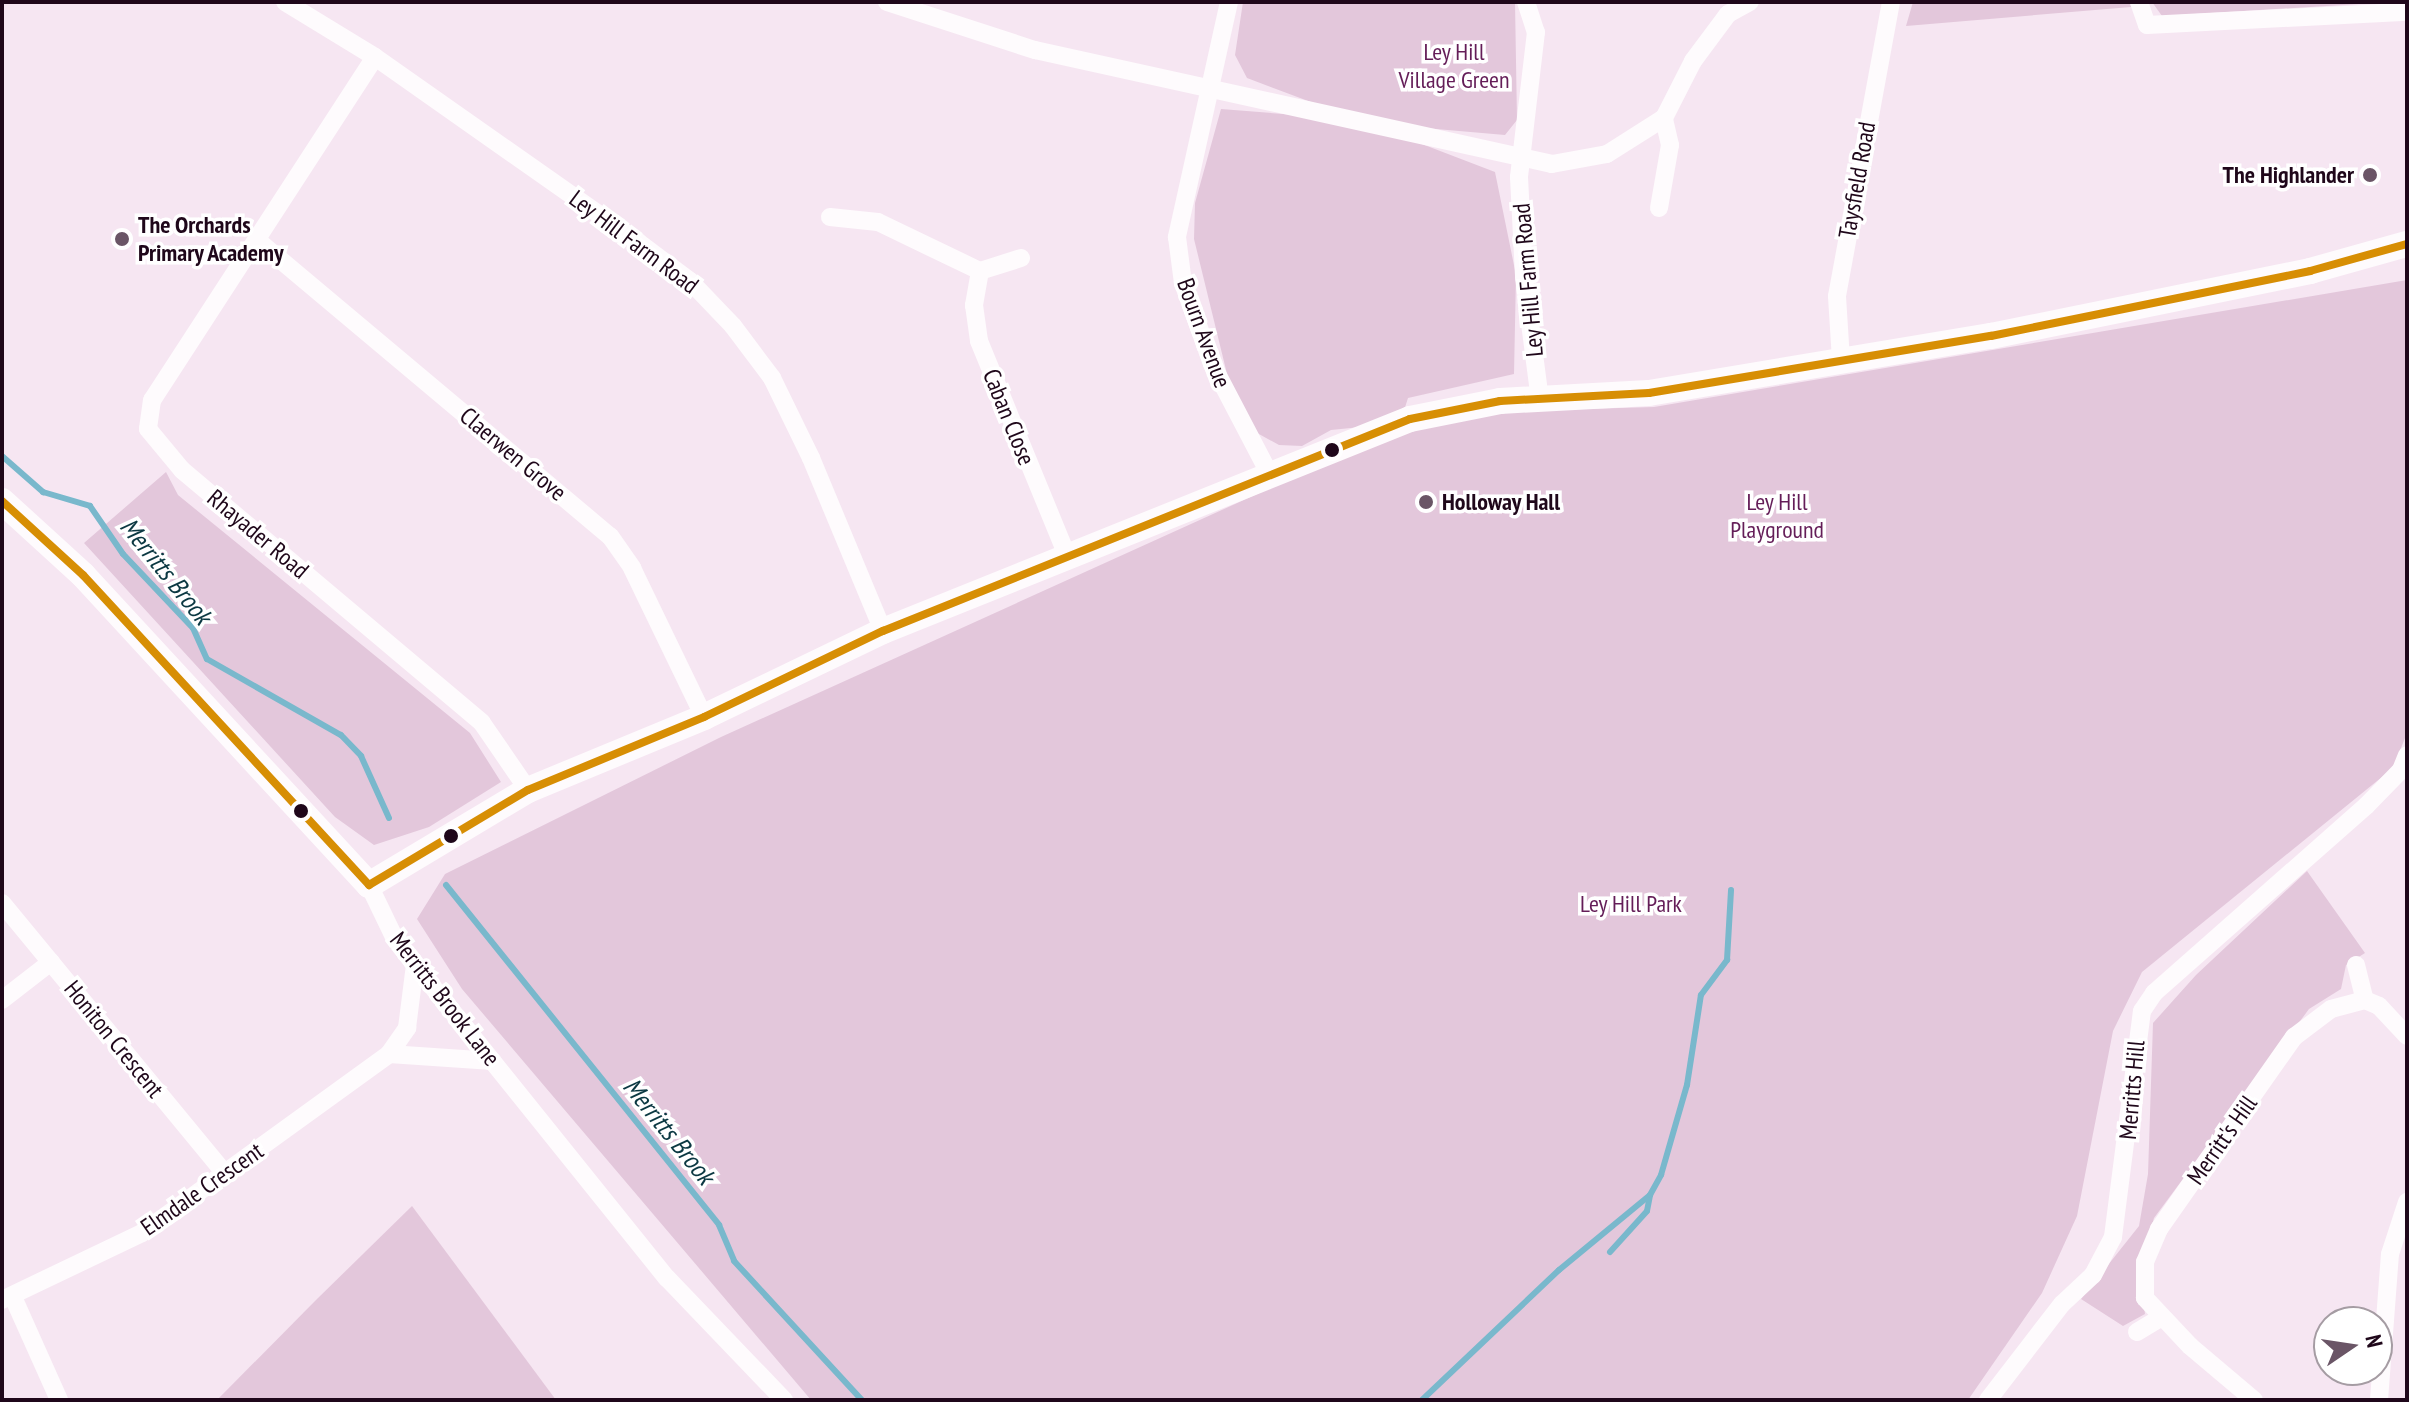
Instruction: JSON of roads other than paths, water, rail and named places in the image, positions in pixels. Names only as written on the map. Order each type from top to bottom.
[{"type":"street","name":"Ley Hill Farm Road","points":[[285,2],[375,57],[659,258],[733,326],[772,378],[811,458],[883,631]]},
{"type":"street","points":[[887,2],[1035,50],[1522,160],[1563,164],[1590,160],[1664,118],[1724,8],[1750,2]]},
{"type":"street","name":"Bourn Avenue","points":[[1229,2],[1177,237],[1183,283],[1212,364],[1270,475]]},
{"type":"street","name":"Ley Hill Farm Road","points":[[1526,2],[1536,32],[1522,160],[1524,277],[1540,400]]},
{"type":"street","name":"Taysfield Road","points":[[1841,360],[1837,296],[1891,2]]},
{"type":"street","points":[[2139,2],[2147,25],[2407,12]]},
{"type":"street","name":"Rhayader Road","points":[[375,57],[152,400],[148,429],[182,470],[482,723],[528,790]]},
{"type":"street","points":[[1659,208],[1670,145],[1664,118]]},
{"type":"street","points":[[830,217],[878,222],[980,271],[1021,258]]},
{"type":"street","name":"Claerwen Grove","points":[[258,241],[610,536],[632,568],[704,717]]},
{"type":"street","points":[[369,885],[528,790],[704,717],[883,631],[1410,419],[1500,401],[1649,393],[2050,325],[2405,247]]},
{"type":"street","name":"Caban Close","points":[[980,271],[974,305],[979,341],[1068,558]]},
{"type":"street","name":"Merritts Brook Lane","points":[[2,501],[83,575],[369,885],[394,937],[415,965],[667,1278],[784,1400]]},
{"type":"street","name":"Merritts Hill","points":[[1988,1400],[2062,1304],[2093,1275],[2113,1237],[2127,1147],[2135,1037],[2148,1002],[2366,806],[2401,770],[2407,755]]},
{"type":"street","name":"Honiton Crescent","points":[[2,903],[226,1175]]},
{"type":"street","points":[[2,1000],[51,962]]},
{"type":"street","name":"Elmdale Crescent","points":[[8,1299],[142,1233],[389,1054],[407,1028],[415,965]]},
{"type":"street","points":[[2356,965],[2365,1000],[2379,1006],[2407,1036]]},
{"type":"street","name":"Merritt's Hill","points":[[2162,1317],[2145,1298],[2145,1262],[2159,1229],[2294,1037],[2331,1009],[2365,1000]]},
{"type":"street","points":[[389,1054],[493,1061]]},
{"type":"street","points":[[2379,1400],[2390,1254],[2407,1202]]},
{"type":"street","points":[[8,1299],[59,1400]]},
{"type":"street","points":[[2137,1332],[2162,1317],[2254,1400]]},
{"type":"waterway","name":"Merritts Brook","points":[[2,456],[43,492],[90,506],[123,554],[193,628],[207,659],[341,735],[361,756],[389,818]]},
{"type":"waterway","name":"Merritts Brook","points":[[446,885],[719,1225],[734,1261],[862,1400]]},
{"type":"waterway","points":[[1422,1400],[1559,1270],[1650,1195],[1661,1175],[1687,1085],[1701,995],[1727,960],[1731,890]]},
{"type":"waterway","points":[[1610,1252],[1647,1211],[1650,1195]]},
{"type":"place","name":"The Highlander","points":[[2370,175]]},
{"type":"place","name":"The Orchards Primary Academy","points":[[122,239]]},
{"type":"place","name":"Holloway Hall","points":[[1426,502]]},
{"type":"park label","name":"Ley Hill Village Green","points":[[1454,66]]},
{"type":"park label","name":"Ley Hill Playground","points":[[1777,516]]},
{"type":"park label","name":"Ley Hill Park","points":[[1631,904]]}]
